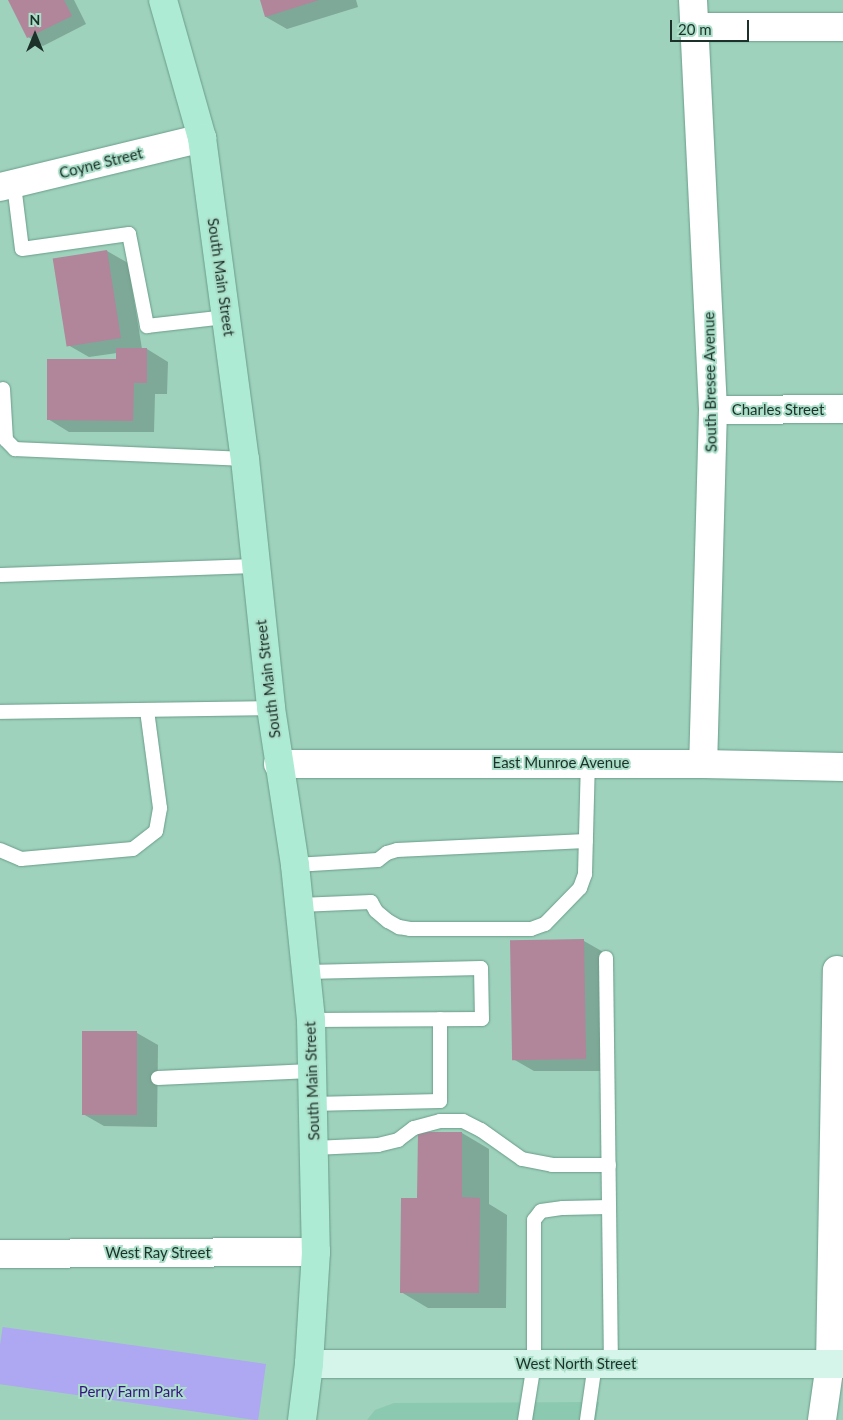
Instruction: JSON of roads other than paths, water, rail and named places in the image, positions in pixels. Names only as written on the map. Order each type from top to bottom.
[{"type":"main road","name":"South Main Street","points":[[163,0],[202,138],[245,459],[270,708],[296,866],[311,1020],[316,1252],[309,1364],[302,1420]]},
{"type":"main road","name":"West North Street","points":[[309,1364],[837,1364]]},
{"type":"street","name":"South Bresee Avenue","points":[[693,0],[696,26],[713,410],[703,764]]},
{"type":"street","points":[[696,26],[843,27]]},
{"type":"street","name":"Coyne Street","points":[[7,186],[202,138]]},
{"type":"street","name":"Charles Street","points":[[713,410],[843,409]]},
{"type":"street","name":"East Munroe Avenue","points":[[278,764],[588,763],[843,767]]},
{"type":"street","points":[[822,1420],[837,1364],[837,970]]},
{"type":"street","name":"West Ray Street","points":[[0,1254],[316,1252]]},
{"type":"lane","points":[[7,186],[22,249],[130,234],[147,326],[226,317]]},
{"type":"lane","points":[[3,389],[6,440],[15,449],[245,459]]},
{"type":"lane","points":[[0,575],[255,566]]},
{"type":"lane","points":[[0,712],[270,708]]},
{"type":"lane","points":[[0,850],[21,859],[133,849],[156,831],[160,808],[147,711]]},
{"type":"lane","points":[[299,904],[371,902],[376,911],[388,921],[399,927],[410,929],[531,929],[545,924],[580,888],[586,874],[588,763]]},
{"type":"lane","points":[[296,866],[378,860],[396,850],[586,841]]},
{"type":"lane","points":[[587,1420],[603,1364],[609,1208],[606,958]]},
{"type":"lane","points":[[306,972],[480,968],[482,1019],[311,1020]]},
{"type":"lane","points":[[312,1104],[440,1101],[440,1019]]},
{"type":"lane","points":[[158,1078],[311,1071]]},
{"type":"lane","points":[[314,1148],[378,1145],[398,1140],[414,1128],[440,1121],[463,1121],[480,1130],[522,1159],[552,1165],[609,1164]]},
{"type":"lane","points":[[525,1420],[534,1364],[534,1220],[541,1211],[563,1208],[609,1208]]},
{"type":"park label","name":"Perry Farm Park","points":[[131,1392]]}]
